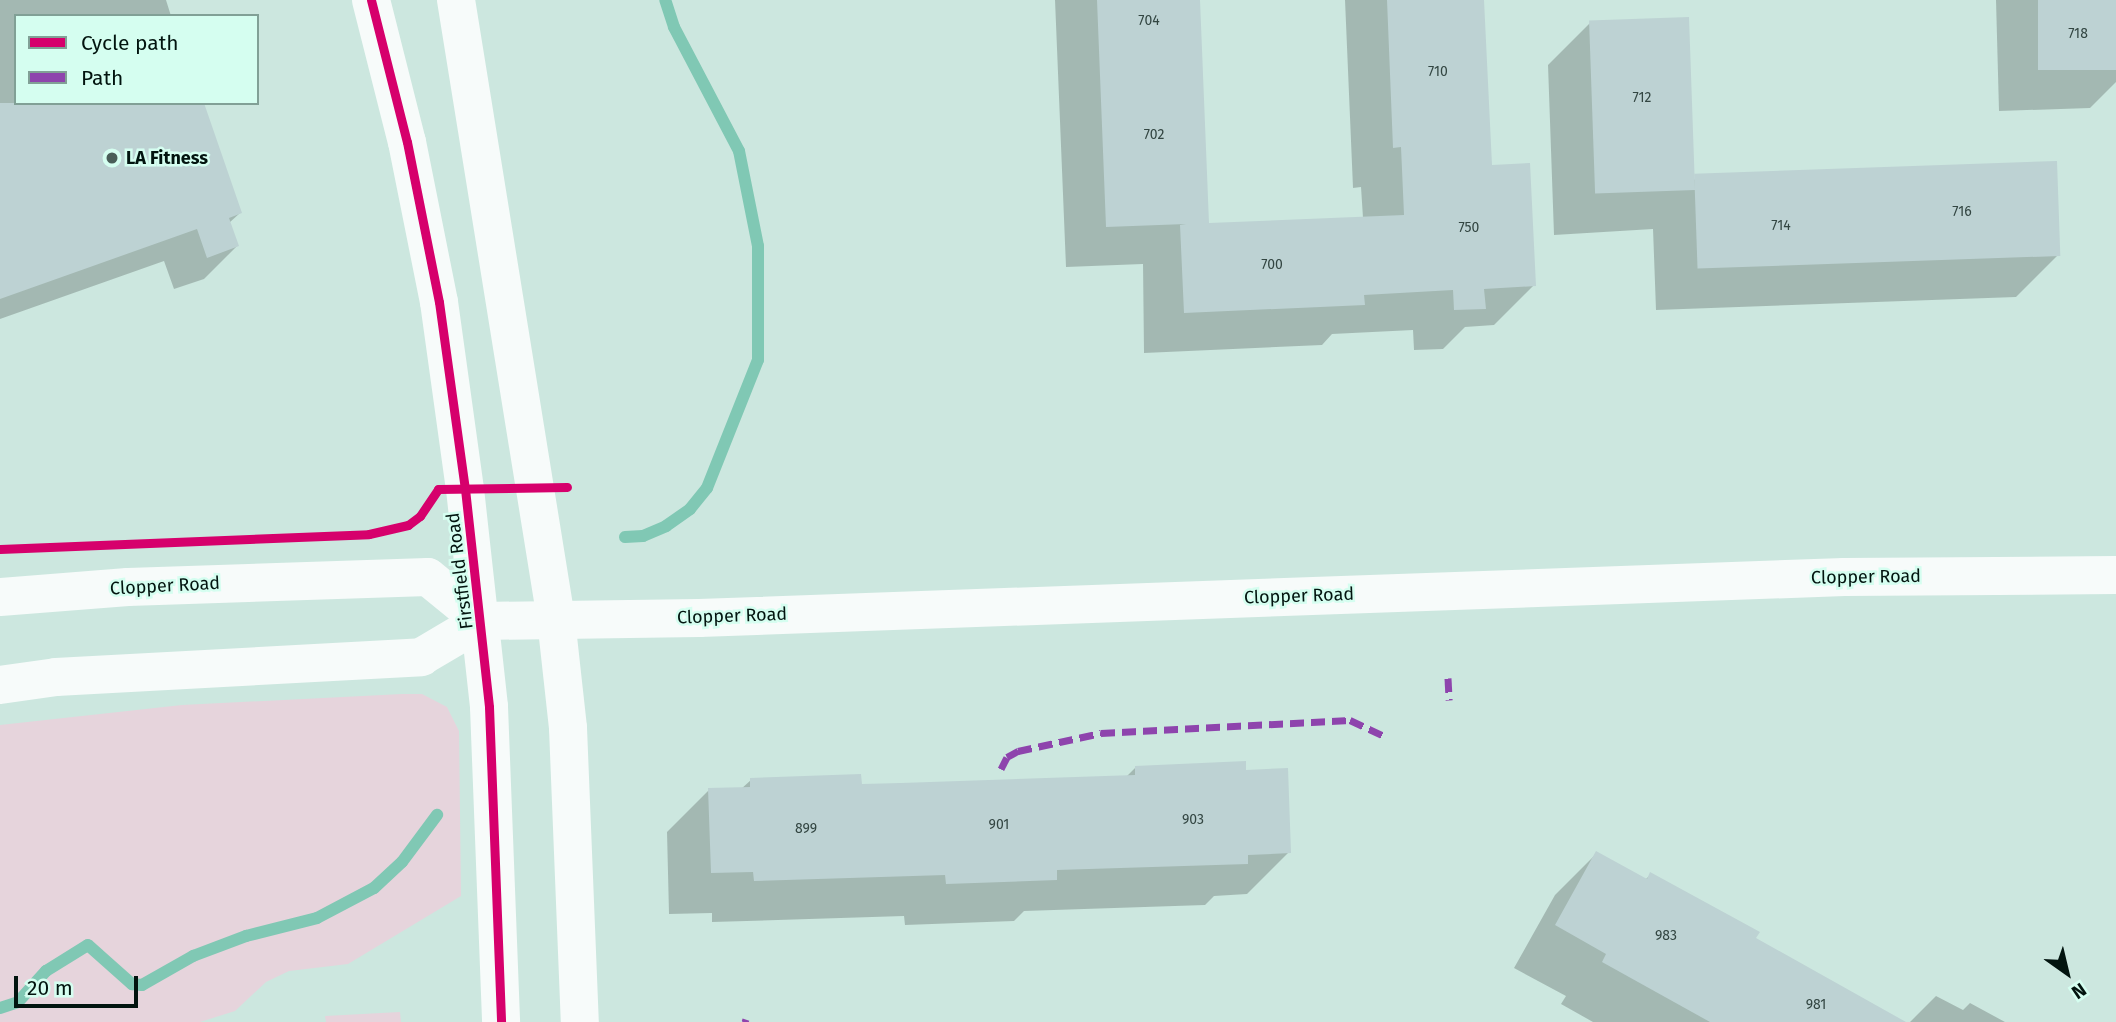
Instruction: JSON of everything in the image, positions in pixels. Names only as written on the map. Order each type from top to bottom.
[{"type":"main road","name":"Firstfield Road","points":[[371,0],[407,142],[439,302],[482,621],[501,1022]]},
{"type":"main road","points":[[456,0],[556,619],[568,728],[580,1022]]},
{"type":"main road","name":"Clopper Road","points":[[0,685],[56,677],[421,657],[482,621],[727,617],[1844,577],[2116,575]]},
{"type":"main road","name":"Clopper Road","points":[[0,597],[128,587],[428,577],[482,621]]},
{"type":"shaded area","points":[[422,694],[447,707],[459,731],[461,896],[348,964],[289,971],[266,982],[235,1011],[200,1022],[0,1022],[0,725],[182,705]]},
{"type":"shaded area","points":[[400,1012],[401,1022],[326,1022],[325,1016]]},
{"type":"building","points":[[1097,0],[1200,0],[1209,223],[1404,215],[1401,147],[1393,148],[1387,0],[1484,0],[1492,165],[1530,163],[1536,286],[1484,289],[1486,309],[1454,310],[1453,290],[1364,295],[1365,305],[1184,313],[1180,225],[1186,224],[1106,227]]},
{"type":"building","points":[[2038,0],[2116,0],[2116,70],[2038,70]]},
{"type":"building","points":[[1689,17],[1695,190],[1595,193],[1589,20]]},
{"type":"building","name":"LA Fitness","points":[[0,103],[205,105],[242,213],[229,218],[239,246],[207,258],[197,229],[0,299]]},
{"type":"building","points":[[2057,161],[2060,256],[1698,269],[1694,174]]},
{"type":"building","points":[[1246,761],[1246,770],[1288,768],[1291,853],[1248,855],[1248,864],[1057,870],[1057,880],[946,884],[945,875],[754,881],[753,872],[711,873],[708,788],[750,787],[750,778],[861,774],[862,784],[1135,775],[1135,766]]},
{"type":"building","points":[[1596,851],[1647,879],[1650,872],[1760,932],[1756,938],[1906,1022],[1710,1022],[1602,962],[1606,954],[1555,925]]},
{"type":"waterway","points":[[625,537],[643,536],[666,526],[690,509],[707,488],[758,360],[758,246],[739,151],[674,27],[665,0]]},
{"type":"waterway","points":[[0,1008],[18,1002],[46,971],[88,945],[132,984],[142,985],[193,956],[246,936],[317,918],[374,888],[402,862],[437,815]]},
{"type":"marked path","points":[[1448,678],[1449,700]]},
{"type":"marked path","points":[[1001,769],[1007,757],[1018,751],[1101,733],[1350,720],[1385,736]]},
{"type":"cycle path","points":[[371,0],[407,142],[439,302],[465,489],[489,707],[501,1022]]},
{"type":"cycle path","points":[[0,549],[369,534],[408,525],[420,516],[438,489],[567,487]]},
{"type":"place","name":"LA Fitness","points":[[112,158]]}]
